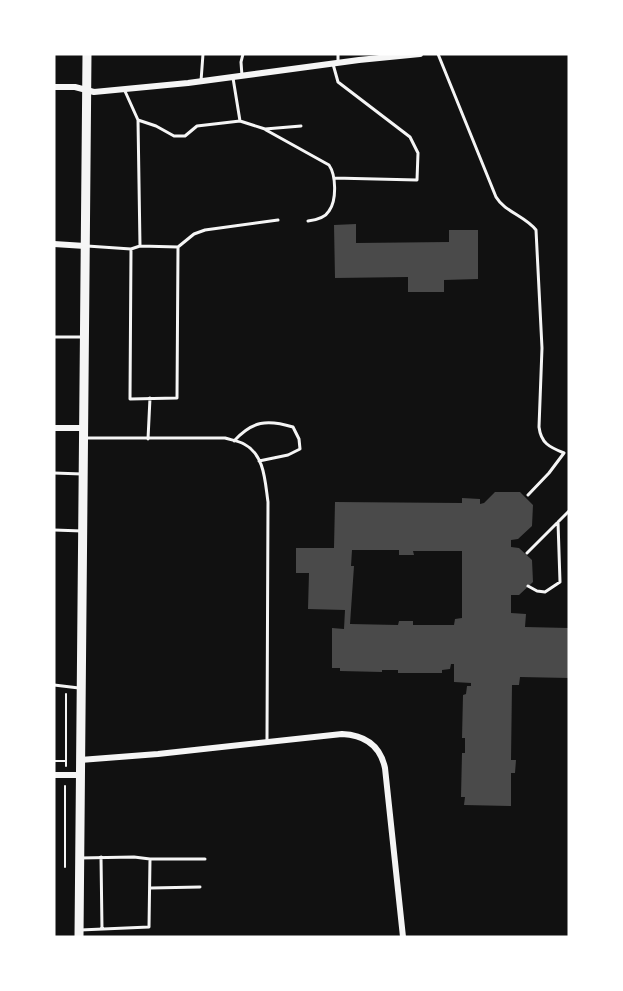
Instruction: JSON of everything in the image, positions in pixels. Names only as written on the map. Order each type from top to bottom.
[{"type":"main road","points":[[79,934],[87,54]]},
{"type":"street","points":[[54,87],[75,87],[94,92],[242,76],[383,56],[420,54]]},
{"type":"street","points":[[54,244],[85,246]]},
{"type":"street","points":[[54,428],[83,428]]},
{"type":"street","points":[[80,760],[342,734],[356,735],[366,739],[379,752],[385,768],[403,937]]},
{"type":"street","points":[[54,775],[80,775]]},
{"type":"lane","points":[[201,81],[203,54]]},
{"type":"lane","points":[[242,76],[243,54]]},
{"type":"lane","points":[[334,178],[417,180],[418,166],[418,153],[410,137],[338,82],[335,64],[338,54]]},
{"type":"lane","points":[[438,54],[496,197],[506,208],[536,230],[542,348],[540,435],[545,445],[564,453],[569,452]]},
{"type":"lane","points":[[232,77],[240,121]]},
{"type":"lane","points":[[124,89],[138,120],[141,246]]},
{"type":"lane","points":[[138,120],[156,126],[174,136],[185,136],[197,126],[240,121],[265,129],[329,165],[334,172],[334,178],[329,213],[317,220],[309,220]]},
{"type":"lane","points":[[265,129],[301,126]]},
{"type":"lane","points":[[85,246],[130,249],[141,246],[178,247],[194,234],[205,230],[226,225],[279,220]]},
{"type":"lane","points":[[130,249],[130,399],[177,398],[178,247]]},
{"type":"lane","points":[[54,338],[84,337]]},
{"type":"lane","points":[[148,439],[150,398]]},
{"type":"lane","points":[[234,441],[246,428],[259,423],[283,424],[293,427],[300,449],[288,455],[259,461]]},
{"type":"lane","points":[[83,438],[225,438],[244,444],[256,454],[263,470],[268,502],[267,742]]},
{"type":"lane","points":[[528,495],[564,453]]},
{"type":"lane","points":[[54,473],[83,474]]},
{"type":"lane","points":[[526,553],[569,511]]},
{"type":"lane","points":[[528,586],[545,592],[560,582],[558,522]]},
{"type":"lane","points":[[54,530],[82,531]]},
{"type":"lane","points":[[54,685],[81,688]]},
{"type":"lane","points":[[79,858],[205,859]]},
{"type":"lane","points":[[101,858],[102,929]]},
{"type":"lane","points":[[79,934],[102,929],[149,927],[150,859]]},
{"type":"lane","points":[[150,888],[200,887]]},
{"type":"path","points":[[66,694],[66,769]]},
{"type":"path","points":[[54,761],[66,761]]},
{"type":"path","points":[[65,786],[65,867]]},
{"type":"building","points":[[356,224],[356,243],[449,242],[449,230],[478,230],[478,279],[444,280],[444,292],[408,292],[408,277],[335,278],[334,225]]},
{"type":"building","points":[[495,492],[520,492],[533,505],[532,526],[518,539],[511,540],[511,547],[519,548],[532,560],[533,582],[519,595],[511,595],[511,613],[526,614],[525,627],[569,628],[569,678],[520,677],[519,685],[512,685],[511,760],[516,760],[515,773],[511,773],[511,806],[464,805],[465,797],[461,797],[462,753],[465,753],[465,738],[462,738],[463,695],[466,694],[467,686],[471,686],[471,683],[454,682],[454,664],[451,664],[450,669],[442,670],[442,673],[398,673],[398,670],[340,671],[340,668],[332,668],[332,628],[344,629],[345,610],[308,609],[309,573],[296,573],[296,548],[334,548],[335,502],[462,503],[462,498],[480,499],[480,504]],"holes":[[[352,550],[399,550],[399,555],[414,555],[413,551],[462,551],[462,618],[455,619],[454,625],[413,625],[413,621],[399,621],[398,625],[350,624],[354,566],[351,566]]]}]
